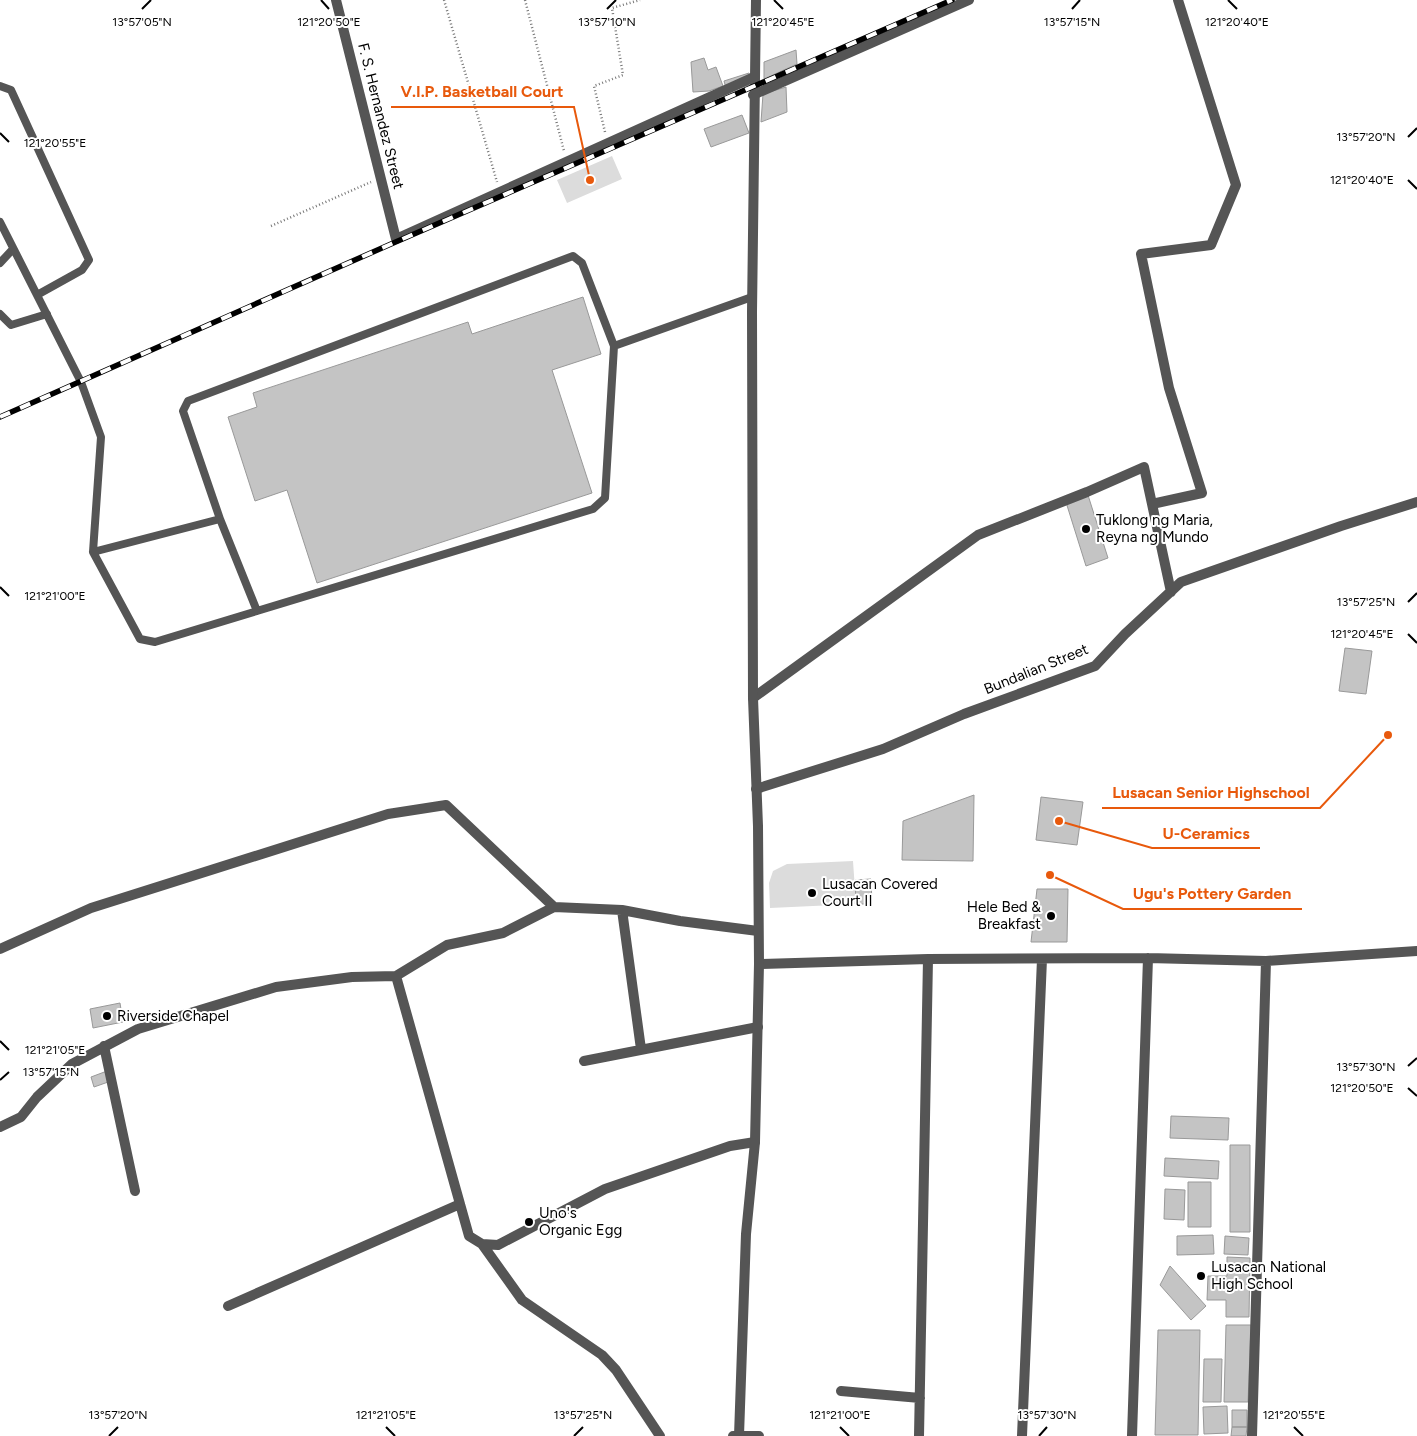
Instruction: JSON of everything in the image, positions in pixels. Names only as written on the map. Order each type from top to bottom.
[{"type":"street","name":"F. S. Hernandez Street","points":[[336,0],[396,239],[500,193]]},
{"type":"street","points":[[739,1436],[746,1234],[755,1142],[759,964],[753,698],[752,297],[753,95],[756,0]]},
{"type":"street","points":[[753,95],[969,0]]},
{"type":"street","points":[[1152,504],[1202,493],[1168,388],[1141,254],[1211,245],[1236,185],[1178,0]]},
{"type":"street","points":[[500,193],[607,142],[754,77]]},
{"type":"street","points":[[753,698],[978,534],[1087,492],[1144,466],[1171,592]]},
{"type":"street","name":"Bundalian Street","points":[[756,789],[883,749],[964,714],[1095,666],[1125,634],[1180,582],[1341,526],[1417,502]]},
{"type":"street","points":[[0,949],[100,905],[388,814],[446,805],[554,907]]},
{"type":"street","points":[[0,1127],[21,1117],[37,1097],[72,1064],[138,1030],[276,988],[352,977],[396,976],[447,945],[503,933],[554,907],[622,910],[680,921],[758,931]]},
{"type":"street","points":[[622,910],[641,1050]]},
{"type":"street","points":[[759,964],[928,959],[1148,958],[1266,961],[1417,951]]},
{"type":"street","points":[[1132,1436],[1148,958]]},
{"type":"street","points":[[919,1436],[928,959]]},
{"type":"street","points":[[1022,1436],[1042,959]]},
{"type":"street","points":[[1252,1436],[1266,961]]},
{"type":"street","points":[[396,976],[469,1236],[482,1244],[522,1300],[602,1355],[616,1370],[660,1436]]},
{"type":"street","points":[[584,1061],[758,1027]]},
{"type":"street","points":[[104,1046],[135,1191]]},
{"type":"street","points":[[482,1244],[498,1245],[605,1189],[730,1146],[755,1142]]},
{"type":"street","points":[[228,1306],[460,1204]]},
{"type":"street","points":[[841,1391],[920,1398]]},
{"type":"street","points":[[733,1436],[759,1436]]},
{"type":"lane","points":[[0,86],[11,90],[89,260],[82,270],[37,295]]},
{"type":"lane","points":[[0,222],[81,382],[101,437],[93,552],[140,639],[155,642],[593,509],[605,498],[614,346],[582,263],[573,256],[188,400],[183,410],[220,519],[257,611]]},
{"type":"lane","points":[[0,263],[13,249]]},
{"type":"lane","points":[[614,346],[752,297]]},
{"type":"lane","points":[[0,314],[11,325],[47,314]]},
{"type":"lane","points":[[93,552],[220,519]]},
{"type":"path","points":[[444,0],[500,193]]},
{"type":"path","points":[[525,0],[567,161]]},
{"type":"path","points":[[607,142],[594,86],[623,75],[612,8],[640,0]]},
{"type":"path","points":[[271,226],[381,178]]},
{"type":"shaded area","points":[[612,156],[622,179],[567,203],[557,180]]},
{"type":"shaded area","name":"Lusacan Covered Court II","points":[[853,861],[856,904],[770,908],[769,883],[773,871],[787,864]]},
{"type":"building","points":[[796,50],[797,64],[764,79],[764,62]]},
{"type":"building","points":[[704,58],[708,70],[716,67],[723,86],[709,91],[693,92],[691,62]]},
{"type":"building","points":[[749,73],[752,84],[727,92],[724,81]]},
{"type":"building","points":[[786,87],[787,112],[761,122],[763,94]]},
{"type":"building","points":[[742,115],[749,133],[711,147],[704,129]]},
{"type":"building","points":[[583,297],[601,354],[552,370],[592,493],[317,583],[287,490],[255,501],[228,417],[257,407],[253,393],[468,322],[472,334]]},
{"type":"building","name":"Tuklong ng Maria, Reyna ng Mundo","points":[[1087,492],[1108,558],[1086,566],[1065,499]]},
{"type":"building","points":[[1345,648],[1372,651],[1366,694],[1339,691]]},
{"type":"building","points":[[974,795],[973,861],[902,860],[903,821]]},
{"type":"building","points":[[1041,797],[1083,802],[1077,845],[1036,840]]},
{"type":"building","points":[[871,879],[872,904],[856,904],[855,880]]},
{"type":"building","name":"Hele Bed & Breakfast","points":[[1037,889],[1068,889],[1067,942],[1031,942]]},
{"type":"building","name":"Riverside Chapel","points":[[120,1003],[123,1022],[93,1028],[90,1009]]},
{"type":"building","points":[[107,1071],[111,1081],[94,1087],[91,1077]]},
{"type":"building","points":[[1171,1116],[1229,1118],[1228,1140],[1170,1138]]},
{"type":"building","points":[[1230,1145],[1250,1145],[1250,1232],[1230,1232]]},
{"type":"building","points":[[1165,1158],[1219,1161],[1218,1179],[1164,1176]]},
{"type":"building","points":[[1188,1182],[1211,1182],[1211,1227],[1188,1227]]},
{"type":"building","points":[[1165,1189],[1185,1190],[1184,1220],[1164,1219]]},
{"type":"building","points":[[1213,1235],[1214,1254],[1177,1255],[1177,1236]]},
{"type":"building","points":[[1225,1236],[1249,1238],[1248,1255],[1224,1254]]},
{"type":"building","points":[[1227,1257],[1250,1258],[1249,1317],[1226,1317],[1226,1300],[1207,1300],[1208,1276],[1227,1276]]},
{"type":"building","points":[[1170,1266],[1206,1306],[1191,1320],[1160,1285]]},
{"type":"building","points":[[1226,1325],[1251,1325],[1248,1402],[1224,1402]]},
{"type":"building","points":[[1158,1330],[1200,1330],[1198,1435],[1155,1435]]},
{"type":"building","points":[[1204,1359],[1222,1359],[1221,1402],[1203,1402]]},
{"type":"building","points":[[1227,1406],[1228,1433],[1204,1434],[1203,1407]]},
{"type":"building","points":[[1232,1410],[1247,1410],[1247,1427],[1232,1427]]},
{"type":"building","points":[[1232,1427],[1247,1427],[1246,1436],[1231,1436]]},
{"type":"railway","points":[[0,417],[391,244],[952,0]]},
{"type":"place","name":"V.I.P. Basketball Court","points":[[590,180]]},
{"type":"place","name":"Tuklong ng Maria, Reyna ng Mundo","points":[[1086,529]]},
{"type":"place","name":"Lusacan Senior Highschool","points":[[1388,735]]},
{"type":"place","name":"U-Ceramics","points":[[1059,821]]},
{"type":"place","name":"Ugu's Pottery Garden","points":[[1050,875]]},
{"type":"place","name":"Lusacan Covered Court II","points":[[812,893]]},
{"type":"place","name":"Hele Bed & Breakfast","points":[[1051,916]]},
{"type":"place","name":"Riverside Chapel","points":[[107,1016]]},
{"type":"place","name":"Uno's Organic Egg","points":[[529,1222]]},
{"type":"place","name":"Lusacan National High School","points":[[1201,1276]]}]
